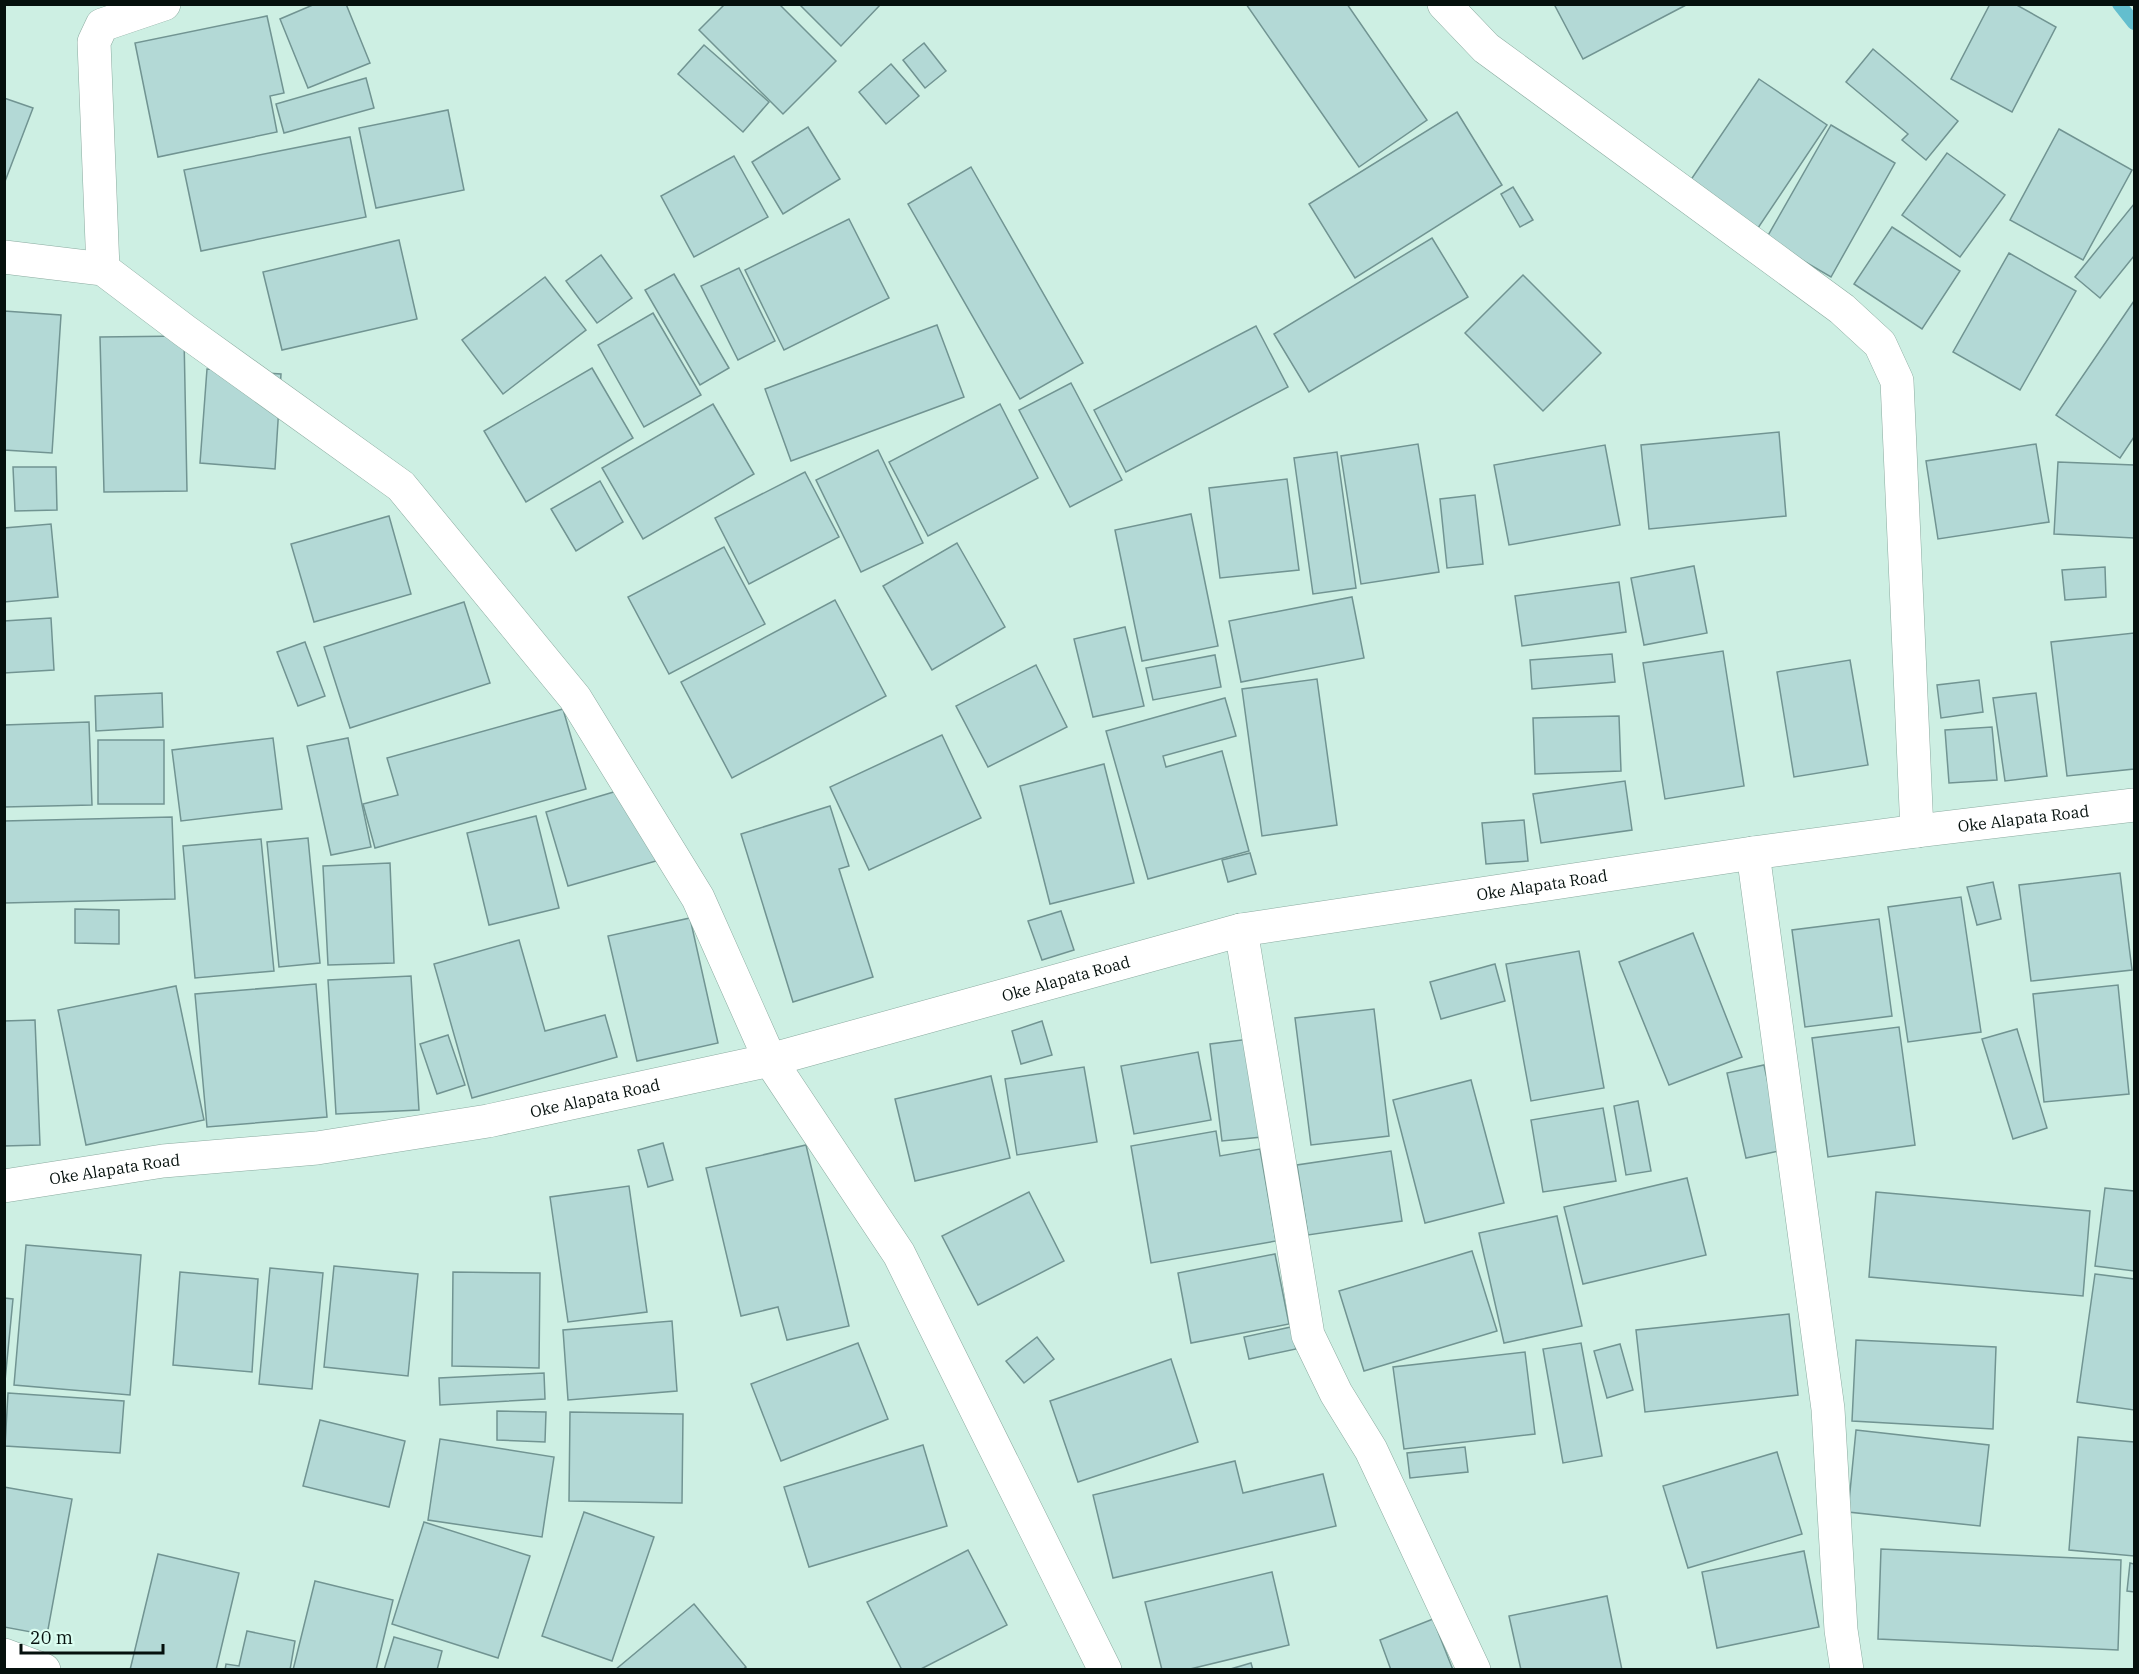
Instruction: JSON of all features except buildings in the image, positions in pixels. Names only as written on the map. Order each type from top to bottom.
[{"type":"street","points":[[103,269],[94,42],[102,25],[164,4]]},
{"type":"street","points":[[1444,4],[1486,48],[1842,309],[1880,344],[1897,381],[1917,831]]},
{"type":"street","points":[[4,257],[103,269],[185,331],[401,486],[575,698],[698,898],[770,1060],[899,1254],[1105,1670]]},
{"type":"street","name":"Oke Alapata Road","points":[[4,1186],[163,1161],[317,1148],[488,1121],[770,1060],[1241,930],[1753,853],[2134,806]]},
{"type":"street","points":[[1753,853],[1828,1409],[1840,1630],[1847,1670]]},
{"type":"street","points":[[1241,930],[1308,1335],[1336,1393],[1371,1449],[1474,1670]]},
{"type":"street","points":[[4,1655],[44,1670]]},
{"type":"waterway","points":[[2119,4],[2134,23]]}]
